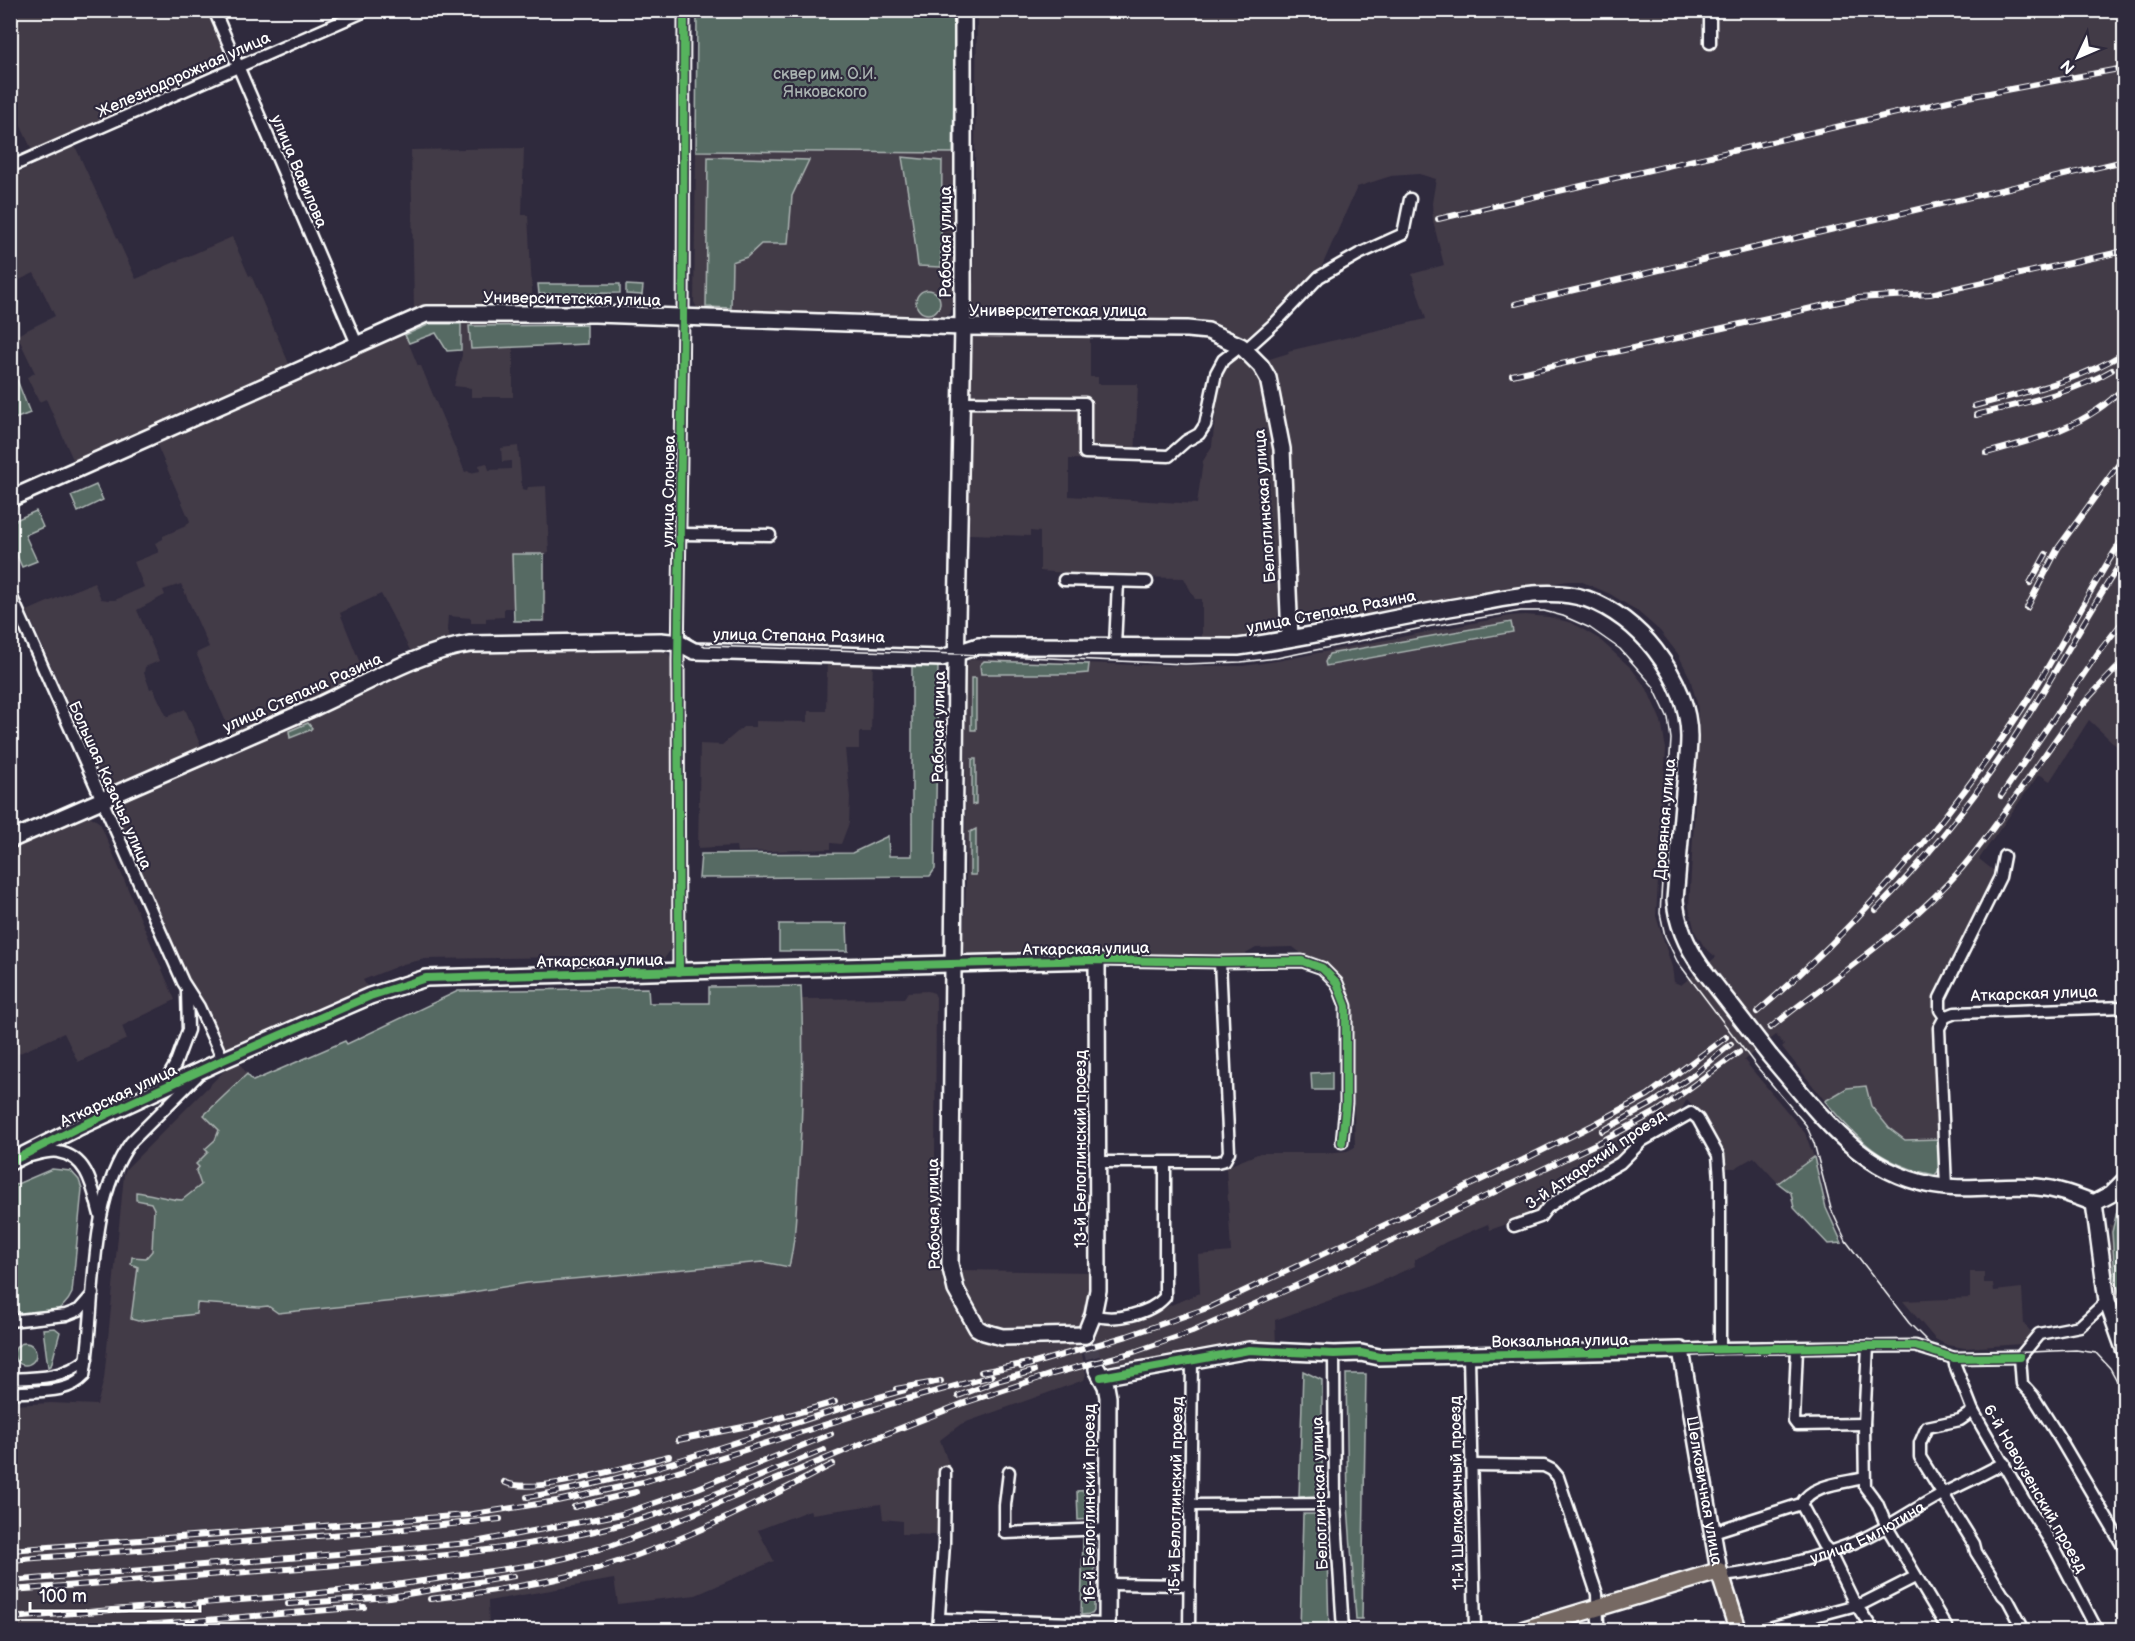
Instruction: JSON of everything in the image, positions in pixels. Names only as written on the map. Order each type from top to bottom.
[{"type":"main road","name":"Рабочая улица","points":[[963,10],[963,327],[950,1264],[953,1284],[977,1328],[990,1335],[1002,1337],[1087,1339]]},
{"type":"main road","name":"Университетская улица","points":[[10,499],[426,314],[595,314],[963,327],[1187,329],[1208,331],[1243,348]]},
{"type":"main road","name":"Белоглинская улица","points":[[1243,348],[1261,366],[1268,378],[1282,449],[1290,638]]},
{"type":"main road","name":"улица Степана Разина","points":[[10,840],[416,660],[453,646],[661,641],[679,643],[694,651],[942,658],[978,646],[1238,647],[1521,596],[1551,593],[1586,599]]},
{"type":"main road","name":"Дровяная улица","points":[[1586,599],[1628,623],[1665,663],[1677,684],[1689,736],[1675,900],[1676,914],[1684,939],[1701,968],[1770,1056],[1852,1147],[1873,1164],[1893,1174],[1916,1182],[1946,1187],[2037,1186],[2066,1192],[2094,1203]]},
{"type":"main road","name":"Аткарская улица","points":[[17,1160],[70,1131],[223,1060],[370,996],[426,978],[1097,960]]},
{"type":"main road","name":"13-й Белоглинский проезд","points":[[1087,1339],[1098,1290],[1097,960]]},
{"type":"main road","points":[[2124,1181],[2111,1194],[2094,1203],[2107,1301],[2124,1349]]},
{"type":"main road","name":"Вокзальная улица","points":[[1098,1372],[1249,1350],[1361,1353],[1379,1357],[1682,1350]]},
{"type":"main road","name":"Шелковичная улица","points":[[1682,1350],[1720,1574],[1738,1630]]},
{"type":"main road","name":"16-й Белоглинский проезд","points":[[1098,1372],[1106,1386],[1108,1397],[1107,1627]]},
{"type":"main road","name":"улица Емлютина","points":[[1523,1630],[1720,1574]]},
{"type":"street","name":"улица Вавилова","points":[[214,10],[357,344]]},
{"type":"street","name":"Железнодорожная улица","points":[[10,167],[368,10]]},
{"type":"street","name":"улица Слонова","points":[[679,972],[684,10]]},
{"type":"street","points":[[1710,10],[1710,43]]},
{"type":"street","points":[[961,402],[1085,403],[1085,453],[1169,456],[1186,441],[1199,434],[1205,425],[1216,373],[1223,360],[1243,348],[1276,322],[1319,277],[1359,254],[1403,234],[1410,199]]},
{"type":"street","points":[[681,534],[770,535]]},
{"type":"street","points":[[1064,580],[1147,582]]},
{"type":"street","points":[[1115,646],[1118,582]]},
{"type":"street","name":"Большая Казачья улица","points":[[10,593],[101,800],[187,988],[199,1007],[223,1060]]},
{"type":"street","points":[[1946,1187],[1939,1028],[1945,1017],[1940,1010],[1940,998],[2000,877],[2004,856]]},
{"type":"street","name":"Аткарская улица","points":[[1097,960],[1220,962],[1302,960],[1322,968],[1336,983],[1346,1006],[1346,1103],[1342,1142]]},
{"type":"street","points":[[1098,1162],[1165,1163],[1225,1160],[1229,1152],[1220,962]]},
{"type":"street","name":"Большая Казачья улица","points":[[161,1089],[175,1065],[188,1030],[187,988]]},
{"type":"street","name":"Аткарская улица","points":[[1945,1017],[1955,1013],[2124,1007]]},
{"type":"street","points":[[10,1393],[66,1388],[78,1383],[84,1376],[100,1215],[122,1154],[153,1118],[205,1069]]},
{"type":"street","name":"3-й Аткарский проезд","points":[[1514,1226],[1540,1217],[1547,1208],[1568,1193],[1620,1163],[1642,1141],[1691,1113],[1698,1119],[1718,1155],[1720,1348]]},
{"type":"street","points":[[17,1160],[57,1151],[72,1156],[84,1167],[92,1185],[100,1215]]},
{"type":"street","points":[[1093,1315],[1105,1319],[1148,1311],[1165,1297],[1165,1163]]},
{"type":"street","points":[[10,1322],[66,1315],[79,1310],[93,1294]]},
{"type":"street","points":[[2107,1301],[2080,1326],[2039,1334],[2020,1357],[2022,1384],[2033,1396],[2060,1439],[2124,1548]]},
{"type":"street","points":[[1868,1346],[1864,1424],[1865,1487],[1876,1503],[1943,1629]]},
{"type":"street","name":"Вокзальная улица","points":[[1682,1350],[1915,1346],[1954,1358],[2020,1357]]},
{"type":"street","points":[[1797,1348],[1794,1421],[1797,1425],[1864,1424]]},
{"type":"street","name":"Белоглинская улица","points":[[1334,1354],[1335,1504],[1343,1630]]},
{"type":"street","name":"11-й Шелковичный проезд","points":[[1468,1356],[1475,1630]]},
{"type":"street","name":"6-й Новоузенский проезд","points":[[1954,1358],[1973,1411],[2055,1549],[2097,1630]]},
{"type":"street","points":[[10,1379],[65,1373],[77,1368],[87,1359]]},
{"type":"street","name":"15-й Белоглинский проезд","points":[[1188,1630],[1192,1359]]},
{"type":"street","points":[[1973,1411],[1960,1420],[1927,1427],[1920,1443],[1920,1456],[2025,1630]]},
{"type":"street","name":"улица Емлютина","points":[[1720,1574],[1744,1574],[1846,1546],[1887,1527],[1944,1493],[2004,1463]]},
{"type":"street","points":[[1471,1465],[1544,1466],[1558,1477],[1597,1594],[1598,1623],[1601,1630]]},
{"type":"street","points":[[938,1630],[941,1618],[945,1472]]},
{"type":"street","points":[[1009,1472],[1005,1505],[1005,1533],[1107,1529]]},
{"type":"street","points":[[1713,1532],[1801,1504],[1804,1497],[1829,1485],[1864,1478]]},
{"type":"street","points":[[1190,1505],[1335,1504]]},
{"type":"street","points":[[1801,1504],[1873,1630]]},
{"type":"street","points":[[1762,1630],[1858,1605],[1915,1577]]},
{"type":"street","points":[[1107,1584],[1189,1585]]},
{"type":"street","points":[[941,1618],[958,1621],[1107,1627]]},
{"type":"shaded area","points":[[11,10],[207,11],[225,53],[225,60],[221,65],[32,150],[11,105]]},
{"type":"shaded area","points":[[1702,10],[1702,40],[1717,41],[1718,11],[2124,11],[2124,753],[2089,720],[2050,781],[2039,774],[1979,859],[1998,874],[1933,1011],[1937,1014],[1935,1032],[1939,1139],[1905,1140],[1889,1128],[1870,1106],[1847,1088],[1825,1101],[1782,1047],[1784,1045],[1776,1035],[1744,1060],[1805,1133],[1814,1157],[1778,1183],[1754,1157],[1735,1168],[1724,1168],[1702,1117],[1687,1099],[1679,1114],[1618,1159],[1559,1190],[1555,1198],[1538,1213],[1490,1230],[1488,1224],[1446,1242],[1414,1260],[1415,1266],[1372,1285],[1275,1320],[1276,1344],[1107,1369],[1103,1366],[1094,1341],[1098,1328],[1103,1324],[1147,1315],[1200,1293],[1198,1255],[1231,1252],[1226,1167],[1260,1153],[1323,1153],[1347,1151],[1355,1147],[1353,1078],[1348,1049],[1351,1001],[1342,981],[1325,964],[1307,958],[1293,947],[1256,948],[1242,956],[1221,957],[973,957],[965,953],[963,944],[966,887],[965,668],[969,660],[1243,666],[1510,616],[1549,617],[1572,623],[1599,639],[1631,668],[1647,689],[1661,721],[1666,749],[1656,916],[1672,967],[1674,982],[1681,985],[1716,957],[1705,948],[1695,932],[1689,907],[1699,736],[1697,703],[1690,678],[1678,654],[1660,631],[1636,610],[1610,594],[1580,581],[1568,581],[1314,624],[1299,616],[1295,607],[1266,360],[1289,353],[1288,351],[1426,319],[1412,274],[1444,265],[1433,221],[1432,203],[1436,179],[1419,174],[1391,176],[1357,187],[1322,266],[1249,343],[1223,328],[1202,322],[982,319],[976,316],[973,309],[977,11]]},
{"type":"shaded area","points":[[75,146],[136,279],[232,237],[290,366],[75,464],[46,399],[39,402],[27,377],[35,373],[17,335],[55,316],[34,273],[11,284],[11,176]]},
{"type":"shaded area","points":[[524,148],[522,215],[528,215],[533,308],[426,307],[414,309],[411,150]]},
{"type":"shaded area","points":[[696,151],[953,153],[953,304],[950,314],[938,319],[703,311],[697,308],[694,302]]},
{"type":"shaded area","points":[[462,321],[513,321],[513,397],[471,397],[471,388],[454,386],[462,355]]},
{"type":"shaded area","points":[[404,332],[418,366],[421,366],[465,472],[480,471],[479,465],[487,463],[489,470],[511,469],[511,461],[502,462],[501,448],[518,446],[522,489],[546,486],[549,553],[545,554],[546,621],[514,621],[514,608],[504,608],[504,617],[486,618],[486,623],[471,623],[471,618],[448,616],[447,628],[451,641],[413,656],[381,594],[340,613],[366,678],[233,738],[196,653],[209,647],[181,584],[163,590],[165,595],[137,610],[159,661],[145,667],[144,673],[150,689],[153,688],[167,717],[185,709],[203,751],[112,789],[107,787],[103,783],[27,611],[94,582],[101,599],[108,600],[115,600],[144,587],[134,562],[159,552],[155,543],[163,539],[163,536],[186,526],[190,521],[156,443]]},
{"type":"shaded area","points":[[1090,333],[1090,377],[1098,377],[1098,384],[1138,384],[1135,461],[1069,459],[1069,496],[1197,504],[1203,461],[1212,446],[1219,380],[1226,363],[1238,352],[1247,359],[1261,379],[1273,432],[1278,561],[1278,625],[1267,636],[1202,639],[1202,599],[1195,599],[1184,578],[1120,577],[1040,571],[1040,532],[1030,531],[1030,536],[969,534],[971,344],[973,338],[979,334]]},
{"type":"shaded area","points":[[662,650],[668,653],[671,659],[672,948],[664,959],[658,962],[646,962],[645,956],[425,959],[403,964],[363,980],[368,988],[228,1049],[217,1046],[114,813],[117,800],[418,667],[455,654],[471,651]]},
{"type":"shaded area","points":[[827,658],[873,659],[871,732],[859,732],[859,749],[845,749],[850,797],[849,823],[841,844],[831,843],[831,849],[737,852],[736,846],[698,848],[700,744],[722,745],[743,727],[756,727],[756,721],[807,722],[808,711],[826,711]]},
{"type":"shaded area","points":[[90,816],[100,823],[175,1000],[122,1026],[127,1039],[78,1062],[64,1033],[11,1057],[11,849]]},
{"type":"shaded area","points":[[908,992],[934,993],[936,997],[935,1160],[942,1160],[942,1267],[952,1293],[966,1325],[972,1335],[980,1341],[1071,1340],[1080,1345],[1086,1374],[1084,1380],[961,1424],[940,1440],[952,1473],[940,1476],[939,1535],[902,1534],[902,1521],[883,1519],[881,1504],[812,1514],[810,1510],[758,1530],[774,1561],[696,1595],[618,1604],[614,1579],[488,1601],[489,1630],[11,1630],[10,1403],[12,1405],[51,1403],[97,1405],[104,1379],[126,1169],[224,1071],[238,1061],[247,1074],[204,1115],[219,1130],[215,1140],[205,1149],[208,1152],[196,1171],[202,1185],[182,1200],[136,1200],[151,1203],[154,1209],[152,1251],[146,1258],[140,1258],[136,1279],[138,1321],[196,1314],[196,1303],[268,1306],[279,1313],[454,1295],[527,1283],[763,1262],[789,1267],[794,1248],[800,1159],[804,1055],[801,999],[904,998]]},
{"type":"shaded area","points":[[2110,1225],[2124,1225],[2124,1325],[2116,1298],[2110,1261]]},
{"type":"shaded area","points":[[961,1270],[1093,1272],[1091,1301],[1081,1328],[1003,1332],[988,1328],[974,1312],[963,1286]]},
{"type":"shaded area","points":[[1970,1272],[1984,1272],[1984,1283],[1993,1283],[1994,1291],[2022,1288],[2024,1324],[2032,1333],[2022,1344],[1965,1348],[1947,1345],[1935,1339],[1903,1301],[1970,1298]]},
{"type":"green space","name":"сквер им. О.И. Янковского","points":[[697,11],[955,11],[953,153],[696,151]]},
{"type":"green space","points":[[708,157],[809,160],[792,196],[788,244],[761,244],[747,257],[732,262],[731,308],[706,307]]},
{"type":"green space","points":[[902,157],[942,161],[941,267],[918,266]]},
{"type":"green space","points":[[538,284],[620,284],[620,293],[539,294]]},
{"type":"green space","points":[[626,285],[643,286],[642,295],[626,294]]},
{"type":"green space","points":[[928,290],[933,291],[939,297],[939,307],[933,313],[928,314],[923,313],[917,307],[916,302],[917,297],[923,291]]},
{"type":"green space","points":[[430,324],[461,324],[461,350],[447,351],[436,333],[409,343],[405,335]]},
{"type":"green space","points":[[587,325],[587,344],[471,349],[469,326]]},
{"type":"green space","points":[[17,380],[30,413],[12,420],[10,416],[11,383]]},
{"type":"green space","points":[[96,485],[103,500],[78,512],[71,496]]},
{"type":"green space","points":[[36,511],[43,527],[25,535],[37,561],[22,567],[11,542],[11,522]]},
{"type":"green space","points":[[512,554],[544,554],[544,621],[514,621]]},
{"type":"green space","points":[[1511,622],[1513,632],[1326,666],[1325,662],[1329,654]]},
{"type":"green space","points":[[912,661],[938,665],[935,869],[930,876],[699,878],[701,854],[852,853],[888,836],[889,856],[912,856]]},
{"type":"green space","points":[[984,661],[1089,664],[1088,673],[981,674],[980,665]]},
{"type":"green space","points":[[971,678],[976,678],[976,730],[971,730]]},
{"type":"green space","points":[[308,723],[312,728],[310,730],[290,738],[289,731]]},
{"type":"green space","points":[[972,759],[976,759],[976,804],[972,805]]},
{"type":"green space","points":[[976,829],[976,875],[970,875],[970,832]]},
{"type":"green space","points":[[779,924],[847,924],[848,951],[779,951]]},
{"type":"green space","points":[[801,986],[803,1059],[801,1131],[795,1224],[789,1267],[763,1262],[527,1283],[454,1295],[278,1313],[268,1306],[197,1303],[196,1314],[138,1321],[131,1319],[138,1267],[131,1264],[132,1257],[146,1258],[152,1251],[154,1209],[151,1203],[136,1200],[136,1192],[182,1200],[201,1185],[196,1171],[199,1167],[196,1164],[208,1152],[205,1149],[215,1140],[219,1130],[204,1115],[247,1074],[253,1081],[345,1041],[347,1044],[458,991],[648,988],[649,1003],[709,1003],[709,987]]},
{"type":"green space","points":[[1332,1072],[1332,1090],[1312,1090],[1311,1073]]},
{"type":"green space","points":[[1866,1086],[1871,1106],[1889,1128],[1905,1140],[1939,1139],[1940,1169],[1935,1175],[1917,1171],[1886,1158],[1849,1128],[1825,1101],[1847,1088]]},
{"type":"green space","points":[[1814,1157],[1826,1208],[1842,1243],[1828,1244],[1794,1208],[1791,1193],[1778,1183]]},
{"type":"green space","points":[[52,1169],[71,1171],[79,1180],[82,1189],[72,1293],[61,1307],[54,1311],[38,1315],[11,1316],[10,1187]]},
{"type":"green space","points":[[2119,1203],[2124,1204],[2124,1311],[2115,1278],[2112,1232]]},
{"type":"green space","points":[[55,1328],[60,1332],[51,1366],[48,1367],[43,1329]]},
{"type":"green space","points":[[25,1343],[35,1350],[36,1354],[29,1364],[25,1365],[15,1358],[14,1354],[21,1344]]},
{"type":"green space","points":[[1303,1371],[1322,1380],[1322,1495],[1299,1497]]},
{"type":"green space","points":[[1346,1374],[1366,1374],[1362,1619],[1356,1619],[1348,1505]]},
{"type":"green space","points":[[1093,1490],[1093,1519],[1078,1520],[1077,1491]]},
{"type":"green space","points":[[1303,1514],[1326,1514],[1329,1630],[1300,1630]]},
{"type":"green space","points":[[1083,1539],[1092,1540],[1095,1543],[1094,1611],[1092,1614],[1081,1615]]},
{"type":"tunnel","points":[[1089,1343],[1096,1368]]},
{"type":"tram line","points":[[681,10],[678,617],[687,635],[705,646],[1185,664],[1277,658],[1432,626],[1521,611],[1544,611],[1563,616],[1590,628],[1620,649],[1653,686],[1668,718],[1671,739],[1660,913],[1665,936],[1677,961],[1757,1067],[1806,1125],[1814,1143],[1831,1209],[1846,1241],[1909,1323],[1930,1344],[1946,1352],[1964,1355],[2076,1350],[2096,1353],[2110,1368],[2124,1394]]},
{"type":"railway","points":[[1438,219],[1957,99],[2124,68]]},
{"type":"railway","points":[[1515,304],[2124,161]]},
{"type":"railway","points":[[1512,375],[1857,298],[1930,294],[2124,251]]},
{"type":"railway","points":[[1974,406],[2070,378],[2107,363],[2124,353]]},
{"type":"railway","points":[[1976,415],[2063,392],[2112,370]]},
{"type":"railway","points":[[1986,453],[2042,437],[2078,422],[2110,400],[2124,387]]},
{"type":"railway","points":[[2027,608],[2058,548],[2124,457]]},
{"type":"railway","points":[[1757,1012],[1795,979],[1867,907],[1933,831],[1964,791],[2022,709],[2124,537]]},
{"type":"railway","points":[[2030,583],[2046,554]]},
{"type":"railway","points":[[1876,910],[1939,840],[1997,763],[2124,558]]},
{"type":"railway","points":[[2001,796],[2098,653],[2124,620]]},
{"type":"railway","points":[[1770,1028],[1894,933],[1941,891],[1989,833],[2073,716],[2124,661]]},
{"type":"railway","points":[[1021,1367],[1127,1336],[1210,1307],[1593,1125],[1648,1095],[1726,1037]]},
{"type":"railway","points":[[1602,1131],[1653,1103],[1696,1073],[1731,1044]]},
{"type":"railway","points":[[10,1618],[280,1597],[388,1586],[533,1565],[610,1546],[667,1525],[964,1403],[1052,1374],[1131,1353],[1192,1332],[1318,1276],[1602,1141],[1658,1111],[1739,1052]]},
{"type":"railway","points":[[981,1372],[1028,1363]]},
{"type":"railway","points":[[958,1396],[1000,1380],[1034,1371]]},
{"type":"railway","points":[[10,1550],[467,1515],[557,1501],[643,1482],[897,1402],[992,1376]]},
{"type":"railway","points":[[896,1389],[941,1381]]},
{"type":"railway","points":[[527,1497],[576,1488],[671,1463],[905,1390]]},
{"type":"railway","points":[[678,1440],[758,1424],[835,1402]]},
{"type":"railway","points":[[10,1581],[470,1543],[622,1514],[698,1488],[831,1434]]},
{"type":"railway","points":[[10,1590],[380,1561],[541,1542],[645,1518],[723,1491],[824,1450]]},
{"type":"railway","points":[[504,1482],[519,1486],[560,1482],[585,1478],[669,1456]]},
{"type":"railway","points":[[430,1599],[552,1580],[638,1555],[737,1513],[833,1464]]},
{"type":"railway","points":[[574,1507],[636,1492]]},
{"type":"railway","points":[[10,1560],[383,1531],[500,1519]]},
{"type":"railway","points":[[288,1604],[390,1597],[514,1576]]},
{"type":"railway","points":[[86,1630],[364,1607]]},
{"type":"cycle path","points":[[679,972],[678,661],[683,318],[684,10]]},
{"type":"cycle path","points":[[10,1162],[223,1060],[370,996],[426,978],[1097,960],[1302,961],[1322,968],[1337,983],[1346,1006],[1346,1103],[1342,1142]]},
{"type":"cycle path","points":[[1101,1377],[1249,1350],[1361,1353],[1379,1357],[1915,1346],[1954,1358],[2020,1357]]}]
